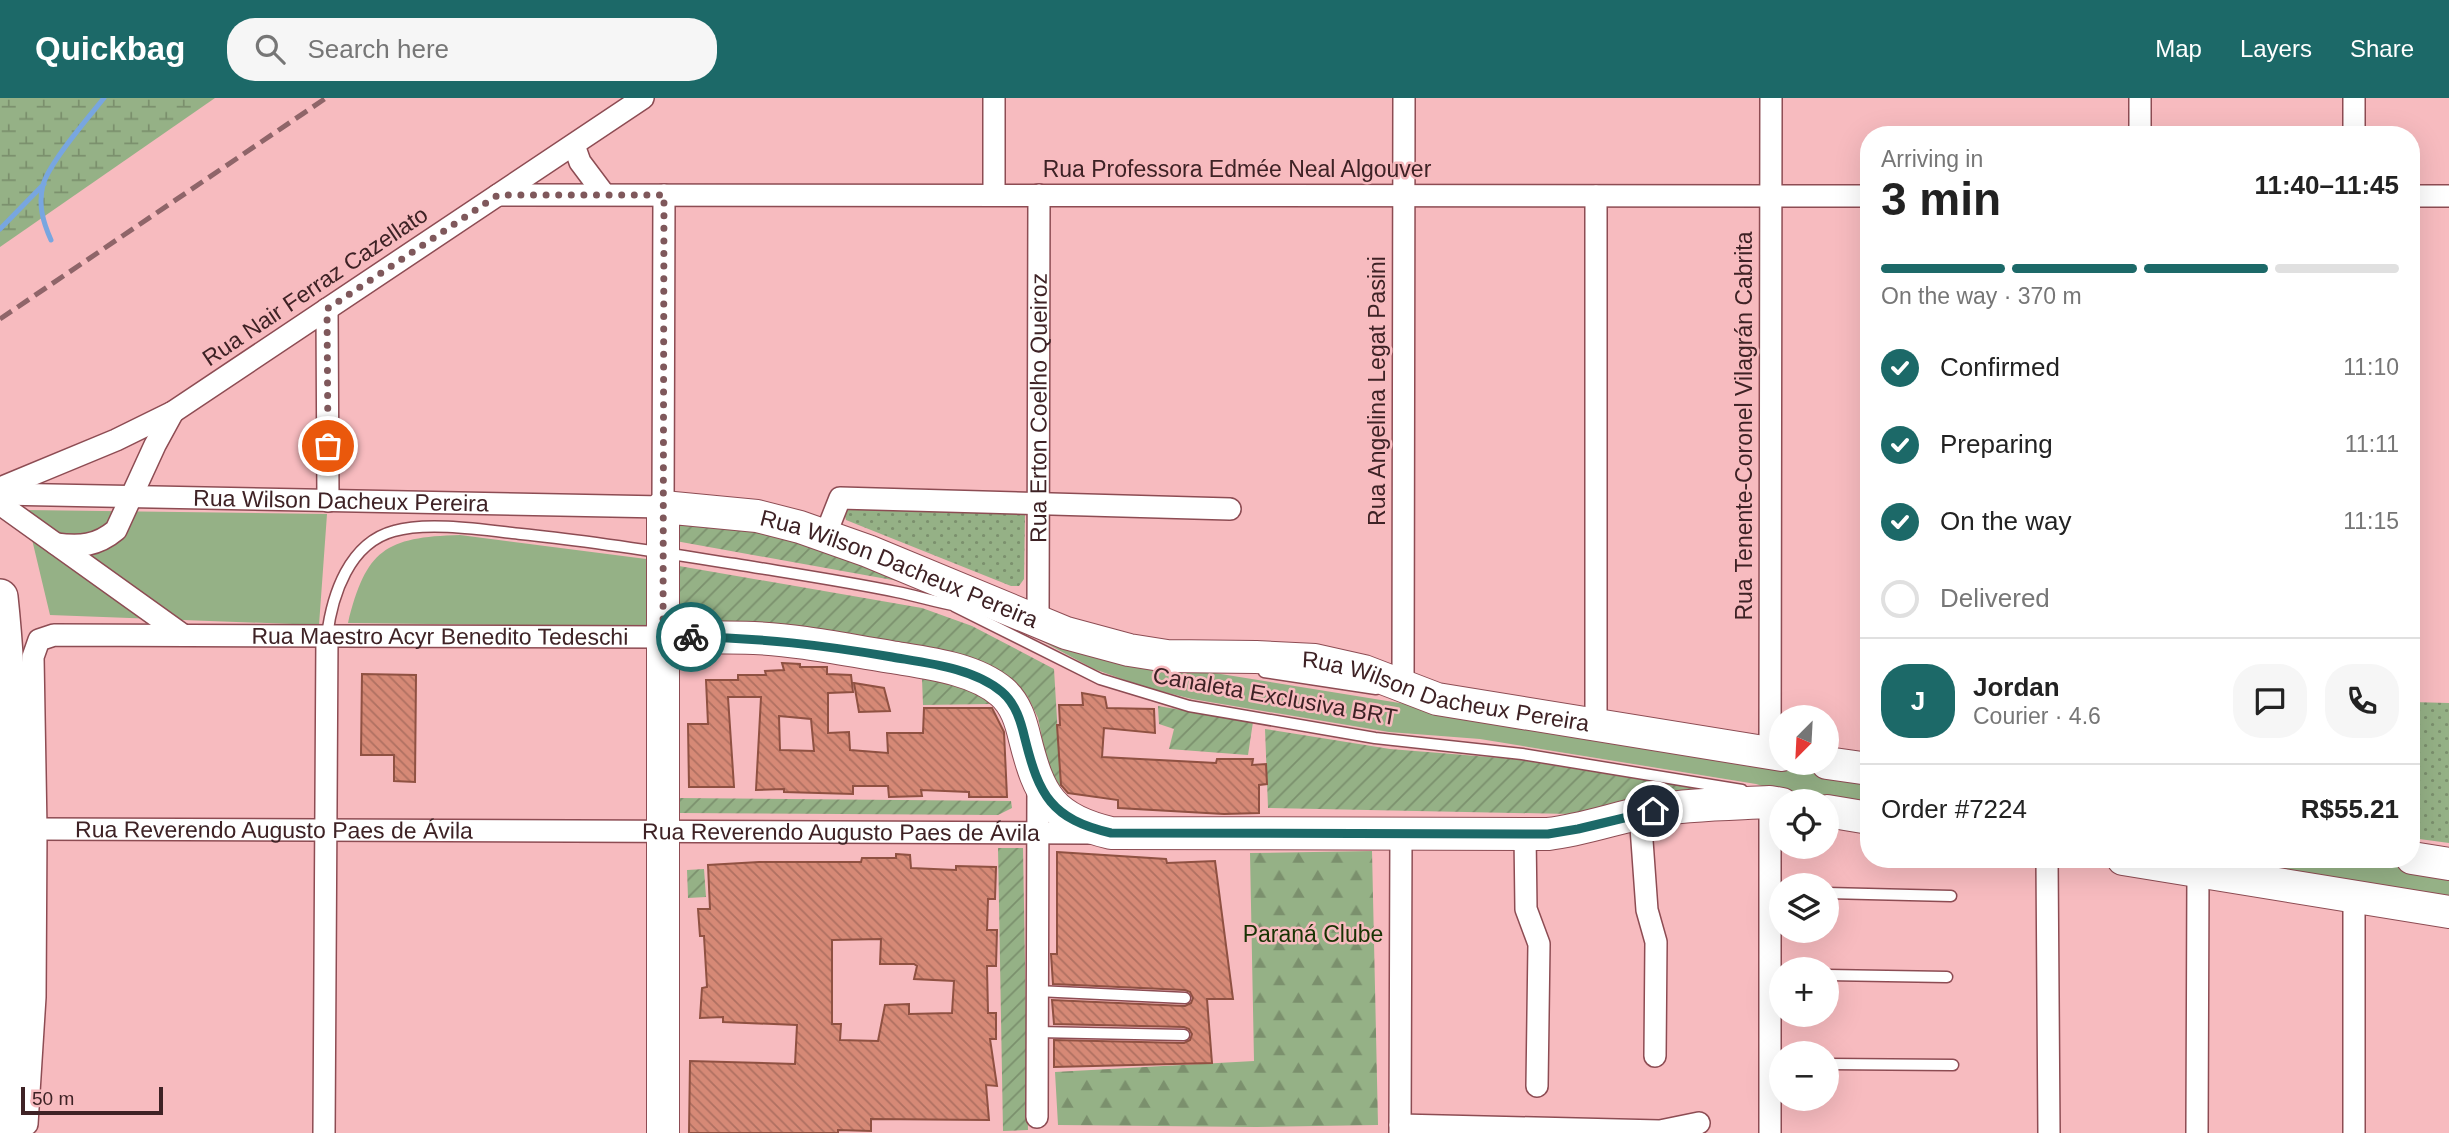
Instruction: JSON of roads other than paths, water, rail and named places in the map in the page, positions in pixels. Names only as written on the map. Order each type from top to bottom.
[{"type":"main road","name":"Rua Wilson Dacheux Pereira","points":[[663,507],[757,516],[825,536],[1099,643],[1167,656],[1256,656],[1315,660],[1353,668],[1437,699],[1769,753]]},
{"type":"main road","points":[[663,507],[663,1133]]},
{"type":"main road","points":[[0,597],[6,651],[11,802],[9,1043],[12,1133]]},
{"type":"main road","name":"Rua Maestro Acyr Benedito Tedeschi","points":[[663,637],[782,640],[897,658],[976,677],[1004,693],[1021,721],[1038,784]]},
{"type":"main road","points":[[1839,765],[1860,768]]},
{"type":"main road","points":[[1038,784],[1051,803],[1065,815],[1091,828],[1111,833]]},
{"type":"main road","name":"Rua Reverendo Augusto Paes de Ávila","points":[[1111,833],[1525,834],[1570,831],[1640,813],[1689,806],[1769,803]]},
{"type":"main road","points":[[1839,813],[1860,816]]},
{"type":"main road","points":[[2420,859],[2449,864]]},
{"type":"main road","points":[[2179,868],[2198,871],[2256,871],[2354,897],[2449,912]]},
{"type":"street","name":"Rua Nair Ferraz Cazellato","points":[[0,488],[116,440],[173,412],[643,98]]},
{"type":"street","points":[[994,98],[994,195]]},
{"type":"street","name":"Rua Angelina Legat Pasini","points":[[1402,684],[1404,98]]},
{"type":"street","name":"Rua Tenente-Coronel Vilagrán Cabrita","points":[[1771,98],[1776,705]]},
{"type":"street","points":[[2140,98],[2140,126]]},
{"type":"street","points":[[2354,98],[2354,126]]},
{"type":"street","points":[[574,145],[580,162],[604,194]]},
{"type":"street","name":"Rua Professora Edmée Neal Algouver","points":[[498,195],[1860,196]]},
{"type":"street","points":[[663,507],[664,195]]},
{"type":"street","name":"Rua Erton Coelho Queiroz","points":[[1038,620],[1039,195]]},
{"type":"street","points":[[1596,196],[1596,725]]},
{"type":"street","points":[[2420,196],[2449,196]]},
{"type":"street","points":[[327,309],[328,501]]},
{"type":"street","points":[[56,544],[77,547],[92,544],[106,538],[122,521],[155,445],[173,412]]},
{"type":"street","name":"Rua Wilson Dacheux Pereira","points":[[0,494],[663,507]]},
{"type":"street","points":[[825,536],[840,498],[1230,509]]},
{"type":"street","points":[[0,504],[183,635]]},
{"type":"street","name":"Rua Maestro Acyr Benedito Tedeschi","points":[[36,829],[33,657],[39,640],[54,635],[663,637]]},
{"type":"street","points":[[324,1133],[327,636]]},
{"type":"street","points":[[1037,1117],[1038,784]]},
{"type":"street","points":[[1640,813],[1647,911],[1657,942],[1655,1056]]},
{"type":"street","points":[[27,1133],[35,998],[36,829]]},
{"type":"street","name":"Rua Reverendo Augusto Paes de Ávila","points":[[36,829],[1111,833]]},
{"type":"street","points":[[1401,834],[1400,1129],[1660,1131],[1699,1123]]},
{"type":"street","points":[[1525,834],[1526,909],[1539,944],[1537,1086]]},
{"type":"street","points":[[2047,868],[2049,1133]]},
{"type":"street","points":[[2197,1133],[2198,871]]},
{"type":"street","points":[[2354,897],[2354,1133]]},
{"type":"street","points":[[1770,1133],[1772,1111]]},
{"type":"lane","name":"Canaleta Exclusiva BRT","points":[[327,636],[336,593],[350,565],[368,544],[393,531],[421,527],[492,531],[663,552],[873,587],[954,606],[1038,620]]},
{"type":"lane","name":"Canaleta Exclusiva BRT","points":[[954,606],[1100,679],[1206,710],[1352,734],[1510,752],[1734,789],[1769,800]]},
{"type":"lane","name":"Canaleta Exclusiva BRT","points":[[1167,656],[1242,668]]},
{"type":"lane","name":"Canaleta Exclusiva BRT","points":[[1254,670],[1437,699]]},
{"type":"lane","points":[[1839,893],[1951,896]]},
{"type":"lane","points":[[1839,975],[1947,977]]},
{"type":"lane","points":[[1037,991],[1185,998]]},
{"type":"lane","points":[[1037,1032],[1184,1035]]},
{"type":"lane","points":[[1839,1064],[1953,1065]]},
{"type":"waterway","points":[[51,240],[42,213],[43,185],[61,153],[104,98]]},
{"type":"waterway","points":[[0,229],[44,184]]},
{"type":"railway","points":[[0,319],[326,98]]},
{"type":"park label","name":"Paraná Clube","points":[[1313,934]]}]
